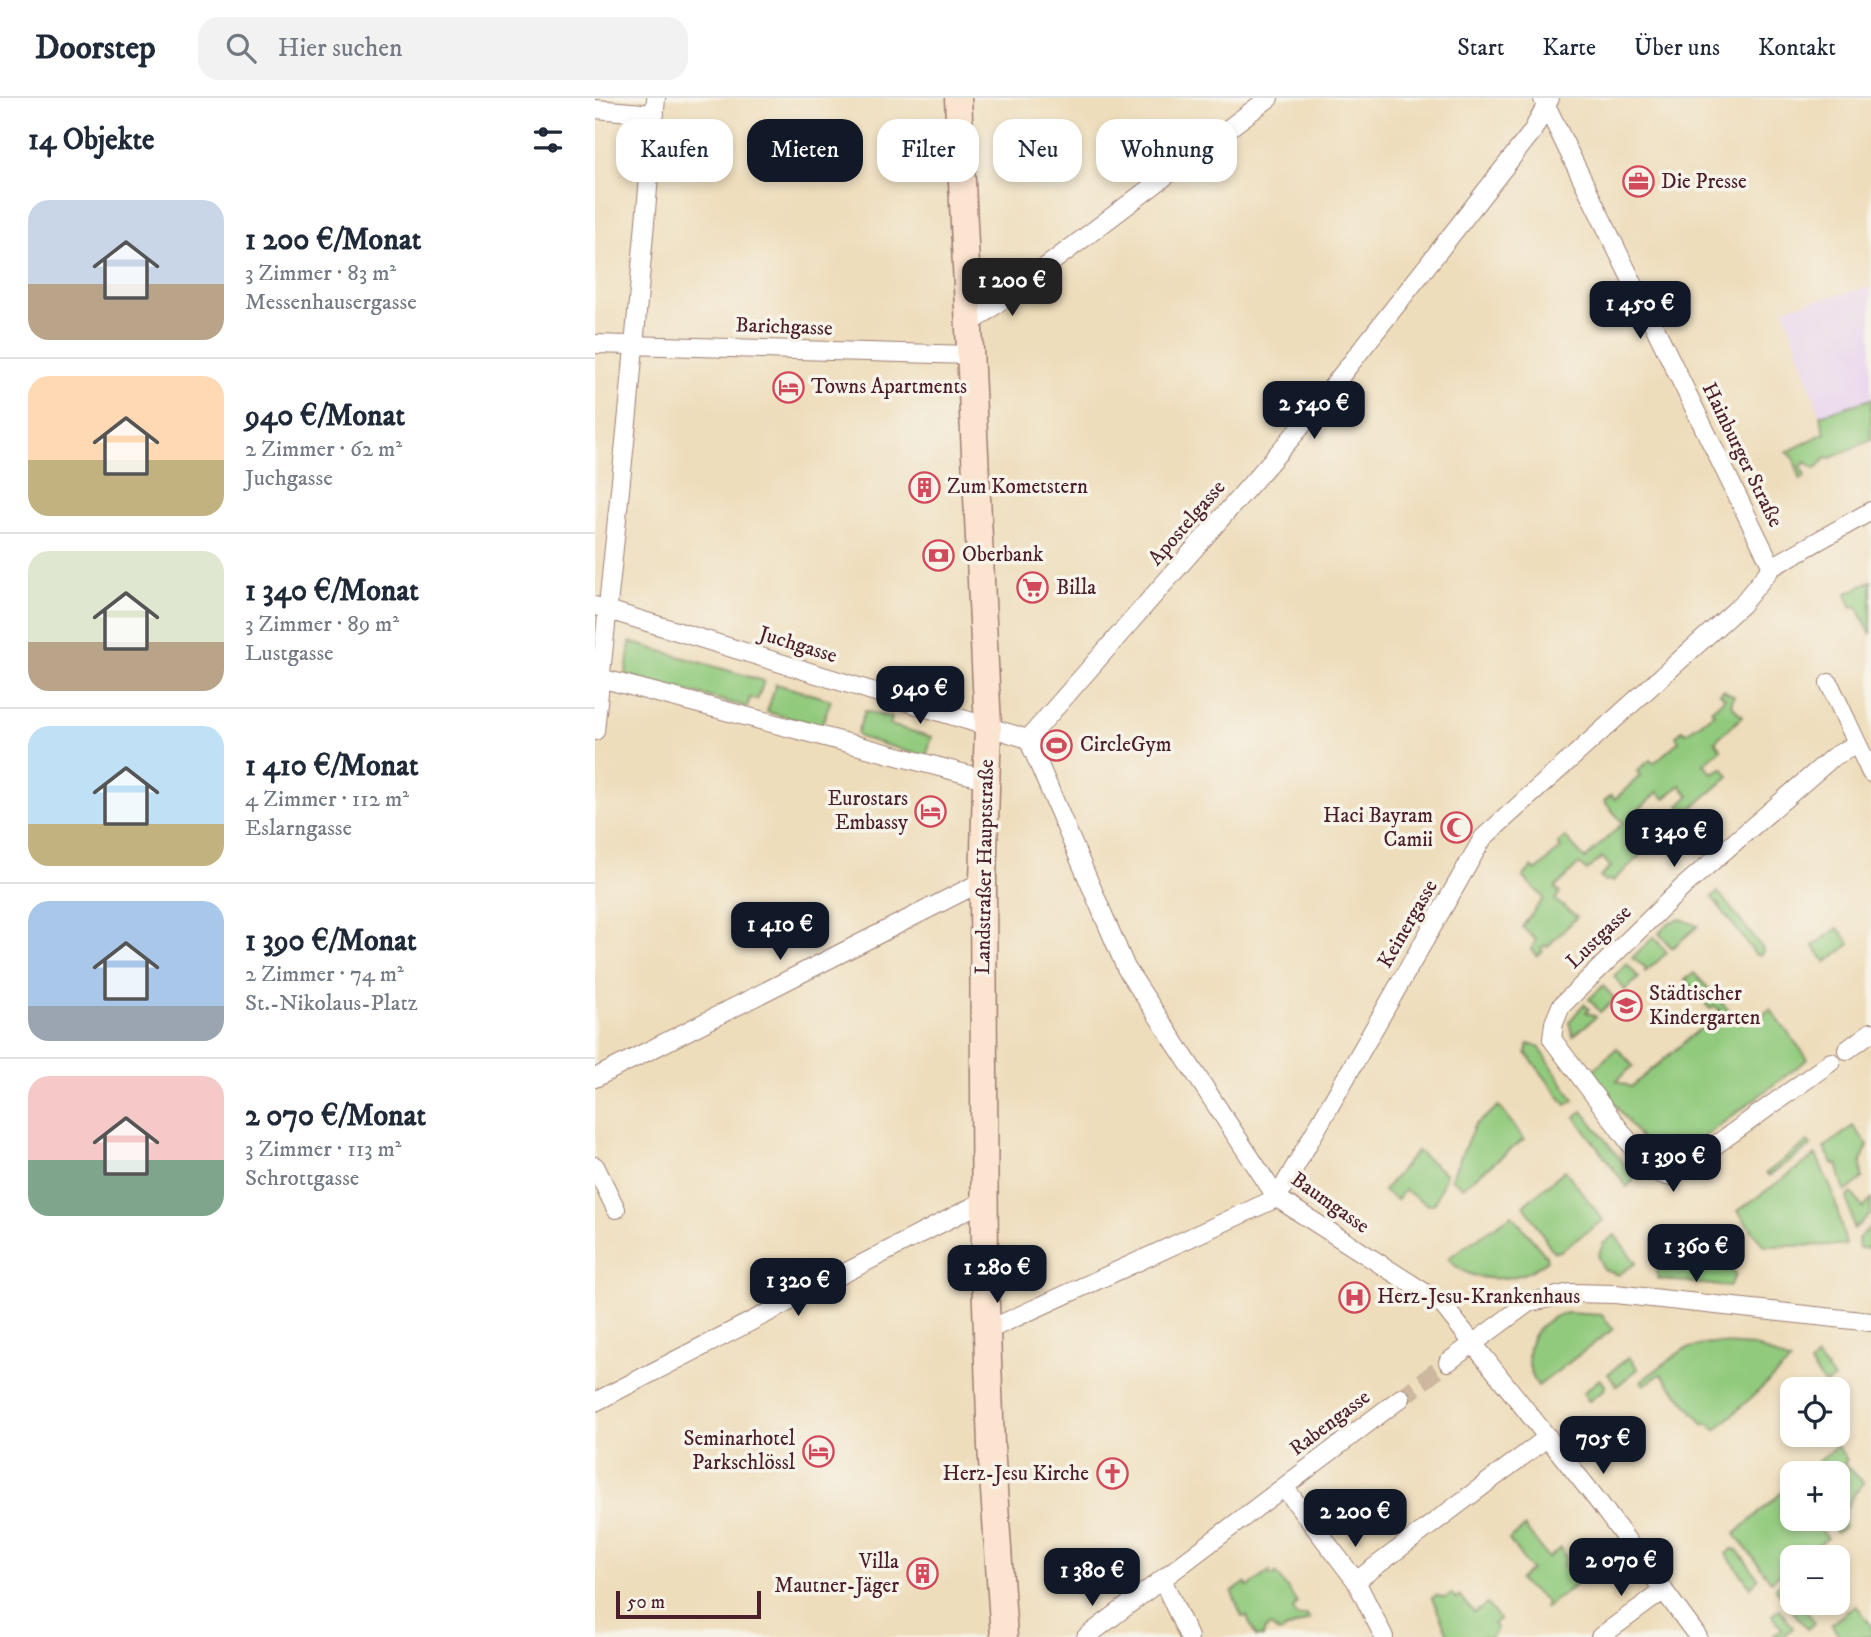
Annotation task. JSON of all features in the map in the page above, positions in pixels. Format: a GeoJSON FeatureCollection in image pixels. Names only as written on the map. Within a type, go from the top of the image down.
{"type":"FeatureCollection","features":[{"type":"Feature","properties":{"kind":"main road","name":"Landstraßer Hauptstraße"},"geometry":{"type":"LineString","coordinates":[[958,98],[988,727],[983,881],[986,1331],[1004,1637]]}},
{"type":"Feature","properties":{"kind":"street"},"geometry":{"type":"LineString","coordinates":[[969,324],[1269,98]]}},
{"type":"Feature","properties":{"kind":"street","name":"Hainburger Straße"},"geometry":{"type":"LineString","coordinates":[[1546,101],[1772,567]]}},
{"type":"Feature","properties":{"kind":"street","name":"Apostelgasse"},"geometry":{"type":"LineString","coordinates":[[1028,739],[1300,428],[1532,132],[1546,101]]}},
{"type":"Feature","properties":{"kind":"street"},"geometry":{"type":"LineString","coordinates":[[595,109],[655,106],[633,345],[601,608],[600,678],[595,730]]}},
{"type":"Feature","properties":{"kind":"street","name":"Barichgasse"},"geometry":{"type":"LineString","coordinates":[[595,344],[971,355]]}},
{"type":"Feature","properties":{"kind":"street","name":"Keinergasse"},"geometry":{"type":"LineString","coordinates":[[1277,1198],[1483,838],[1742,604],[1772,567],[1871,511]]}},
{"type":"Feature","properties":{"kind":"street","name":"Juchgasse"},"geometry":{"type":"LineString","coordinates":[[601,608],[988,727]]}},
{"type":"Feature","properties":{"kind":"street"},"geometry":{"type":"LineString","coordinates":[[600,678],[985,779]]}},
{"type":"Feature","properties":{"kind":"street"},"geometry":{"type":"LineString","coordinates":[[1829,682],[1871,773]]}},
{"type":"Feature","properties":{"kind":"street"},"geometry":{"type":"LineString","coordinates":[[988,727],[1028,739]]}},
{"type":"Feature","properties":{"kind":"street","name":"Baumgasse"},"geometry":{"type":"LineString","coordinates":[[1028,739],[1126,968],[1277,1198],[1441,1303],[1548,1437],[1698,1637]]}},
{"type":"Feature","properties":{"kind":"street","name":"Lustgasse"},"geometry":{"type":"LineString","coordinates":[[1831,1062],[1678,1172],[1667,1176],[1650,1170],[1552,1039],[1561,1006],[1675,895],[1833,757],[1857,744]]}},
{"type":"Feature","properties":{"kind":"street"},"geometry":{"type":"LineString","coordinates":[[595,1078],[983,881]]}},
{"type":"Feature","properties":{"kind":"street"},"geometry":{"type":"LineString","coordinates":[[1847,1050],[1871,1032]]}},
{"type":"Feature","properties":{"kind":"street"},"geometry":{"type":"LineString","coordinates":[[595,1166],[616,1209]]}},
{"type":"Feature","properties":{"kind":"street"},"geometry":{"type":"LineString","coordinates":[[986,1331],[1277,1198]]}},
{"type":"Feature","properties":{"kind":"street"},"geometry":{"type":"LineString","coordinates":[[595,1402],[984,1201]]}},
{"type":"Feature","properties":{"kind":"street"},"geometry":{"type":"LineString","coordinates":[[1448,1362],[1528,1303],[1570,1293],[1615,1294],[1871,1322]]}},
{"type":"Feature","properties":{"kind":"street","name":"Rabengasse"},"geometry":{"type":"LineString","coordinates":[[1086,1637],[1401,1398]]}},
{"type":"Feature","properties":{"kind":"street"},"geometry":{"type":"LineString","coordinates":[[1356,1581],[1548,1437]]}},
{"type":"Feature","properties":{"kind":"street"},"geometry":{"type":"LineString","coordinates":[[1284,1487],[1356,1581],[1384,1637]]}},
{"type":"Feature","properties":{"kind":"street"},"geometry":{"type":"LineString","coordinates":[[1162,1579],[1189,1637]]}},
{"type":"Feature","properties":{"kind":"street"},"geometry":{"type":"LineString","coordinates":[[1600,1637],[1664,1590]]}},
{"type":"Feature","properties":{"kind":"shaded area"},"geometry":{"type":"Polygon","coordinates":[[[1871,287],[1871,399],[1820,415],[1784,308],[1871,287]]]}},
{"type":"Feature","properties":{"kind":"green space"},"geometry":{"type":"Polygon","coordinates":[[[1871,399],[1871,440],[1828,459],[1826,457],[1816,469],[1806,462],[1801,466],[1805,477],[1801,480],[1793,457],[1787,452],[1825,433],[1820,415],[1871,399]]]}},
{"type":"Feature","properties":{"kind":"green space"},"geometry":{"type":"Polygon","coordinates":[[[1871,581],[1871,634],[1857,606],[1852,608],[1846,594],[1871,581]]]}},
{"type":"Feature","properties":{"kind":"green space"},"geometry":{"type":"Polygon","coordinates":[[[630,642],[764,681],[757,700],[750,698],[747,707],[626,675],[630,642]]]}},
{"type":"Feature","properties":{"kind":"green space"},"geometry":{"type":"Polygon","coordinates":[[[776,684],[831,700],[821,726],[767,712],[776,684]]]}},
{"type":"Feature","properties":{"kind":"green space"},"geometry":{"type":"Polygon","coordinates":[[[1723,690],[1734,696],[1731,704],[1742,717],[1715,741],[1721,749],[1704,764],[1712,773],[1723,768],[1729,776],[1690,810],[1687,807],[1683,810],[1679,806],[1689,796],[1680,785],[1665,799],[1658,792],[1634,814],[1640,821],[1625,834],[1635,845],[1646,835],[1650,840],[1645,844],[1648,848],[1612,882],[1609,879],[1605,882],[1600,877],[1611,867],[1602,857],[1587,871],[1579,864],[1555,888],[1560,893],[1555,900],[1577,917],[1547,947],[1545,945],[1541,948],[1543,951],[1537,956],[1531,950],[1536,940],[1522,927],[1544,898],[1523,877],[1532,867],[1536,871],[1561,848],[1558,844],[1565,837],[1585,859],[1623,823],[1604,801],[1611,795],[1615,799],[1640,776],[1637,771],[1650,760],[1654,763],[1679,741],[1676,736],[1682,730],[1686,733],[1714,714],[1711,710],[1725,698],[1720,693],[1723,690]]]}},
{"type":"Feature","properties":{"kind":"green space"},"geometry":{"type":"Polygon","coordinates":[[[865,711],[892,718],[890,725],[932,737],[926,757],[859,737],[857,733],[865,711]]]}},
{"type":"Feature","properties":{"kind":"green space"},"geometry":{"type":"Polygon","coordinates":[[[1718,892],[1763,949],[1762,955],[1756,955],[1712,897],[1718,892]]]}},
{"type":"Feature","properties":{"kind":"green space"},"geometry":{"type":"Polygon","coordinates":[[[1681,919],[1698,926],[1672,948],[1659,933],[1670,922],[1681,919]]]}},
{"type":"Feature","properties":{"kind":"green space"},"geometry":{"type":"Polygon","coordinates":[[[1838,928],[1850,944],[1826,962],[1813,946],[1838,928]]]}},
{"type":"Feature","properties":{"kind":"green space"},"geometry":{"type":"Polygon","coordinates":[[[1654,937],[1667,953],[1645,972],[1645,967],[1632,958],[1654,937]]]}},
{"type":"Feature","properties":{"kind":"green space"},"geometry":{"type":"Polygon","coordinates":[[[1627,964],[1639,978],[1625,990],[1614,976],[1627,964]]]}},
{"type":"Feature","properties":{"kind":"green space"},"geometry":{"type":"Polygon","coordinates":[[[1694,973],[1735,1017],[1741,1011],[1753,1022],[1770,1009],[1808,1059],[1677,1157],[1662,1158],[1650,1151],[1591,1072],[1617,1048],[1633,1066],[1616,1081],[1631,1087],[1708,1022],[1720,1010],[1715,1006],[1710,1009],[1685,980],[1694,973]]]}},
{"type":"Feature","properties":{"kind":"green space"},"geometry":{"type":"Polygon","coordinates":[[[1603,986],[1615,999],[1600,1012],[1589,999],[1603,986]]]}},
{"type":"Feature","properties":{"kind":"green space"},"geometry":{"type":"Polygon","coordinates":[[[1584,1004],[1589,1009],[1586,1012],[1596,1017],[1573,1036],[1569,1022],[1584,1004]]]}},
{"type":"Feature","properties":{"kind":"green space"},"geometry":{"type":"Polygon","coordinates":[[[1528,1044],[1539,1047],[1574,1100],[1566,1105],[1526,1053],[1528,1044]]]}},
{"type":"Feature","properties":{"kind":"green space"},"geometry":{"type":"Polygon","coordinates":[[[1499,1106],[1524,1139],[1463,1187],[1451,1179],[1474,1126],[1499,1106]]]}},
{"type":"Feature","properties":{"kind":"green space"},"geometry":{"type":"Polygon","coordinates":[[[1583,1111],[1635,1179],[1627,1187],[1575,1117],[1583,1111]]]}},
{"type":"Feature","properties":{"kind":"green space"},"geometry":{"type":"Polygon","coordinates":[[[1853,1126],[1868,1145],[1861,1161],[1862,1179],[1845,1192],[1837,1164],[1834,1165],[1824,1148],[1853,1126]]]}},
{"type":"Feature","properties":{"kind":"green space"},"geometry":{"type":"Polygon","coordinates":[[[1808,1142],[1811,1146],[1769,1176],[1766,1173],[1808,1142]]]}},
{"type":"Feature","properties":{"kind":"green space"},"geometry":{"type":"Polygon","coordinates":[[[1417,1151],[1446,1174],[1435,1203],[1428,1205],[1404,1190],[1397,1200],[1383,1191],[1417,1151]]]}},
{"type":"Feature","properties":{"kind":"green space"},"geometry":{"type":"Polygon","coordinates":[[[1816,1155],[1833,1193],[1846,1245],[1764,1246],[1738,1211],[1816,1155]]]}},
{"type":"Feature","properties":{"kind":"green space"},"geometry":{"type":"Polygon","coordinates":[[[1565,1170],[1603,1220],[1559,1252],[1553,1251],[1524,1205],[1565,1170]]]}},
{"type":"Feature","properties":{"kind":"green space"},"geometry":{"type":"Polygon","coordinates":[[[1852,1193],[1863,1208],[1871,1199],[1871,1214],[1854,1229],[1847,1197],[1852,1193]]]}},
{"type":"Feature","properties":{"kind":"green space"},"geometry":{"type":"Polygon","coordinates":[[[1512,1215],[1546,1256],[1547,1260],[1536,1268],[1496,1279],[1469,1274],[1448,1258],[1512,1215]]]}},
{"type":"Feature","properties":{"kind":"green space"},"geometry":{"type":"Polygon","coordinates":[[[1871,1226],[1871,1248],[1859,1248],[1858,1239],[1871,1226]]]}},
{"type":"Feature","properties":{"kind":"green space"},"geometry":{"type":"Polygon","coordinates":[[[1615,1235],[1636,1263],[1618,1275],[1603,1269],[1598,1256],[1603,1244],[1615,1235]]]}},
{"type":"Feature","properties":{"kind":"green space"},"geometry":{"type":"Polygon","coordinates":[[[1692,1242],[1701,1247],[1713,1246],[1736,1275],[1729,1287],[1658,1279],[1656,1269],[1692,1242]]]}},
{"type":"Feature","properties":{"kind":"green space"},"geometry":{"type":"Polygon","coordinates":[[[1567,1313],[1602,1315],[1613,1329],[1538,1386],[1529,1363],[1531,1341],[1544,1323],[1567,1313]]]}},
{"type":"Feature","properties":{"kind":"green space"},"geometry":{"type":"Polygon","coordinates":[[[1709,1343],[1754,1346],[1790,1362],[1716,1430],[1707,1422],[1704,1425],[1661,1374],[1644,1385],[1641,1381],[1683,1350],[1709,1343]]]}},
{"type":"Feature","properties":{"kind":"green space"},"geometry":{"type":"Polygon","coordinates":[[[1629,1357],[1638,1369],[1617,1386],[1608,1374],[1629,1357]]]}},
{"type":"Feature","properties":{"kind":"green space"},"geometry":{"type":"Polygon","coordinates":[[[1817,1357],[1832,1377],[1819,1377],[1810,1364],[1817,1357]]]}},
{"type":"Feature","properties":{"kind":"green space"},"geometry":{"type":"Polygon","coordinates":[[[1600,1379],[1605,1385],[1604,1390],[1589,1401],[1583,1393],[1600,1379]]]}},
{"type":"Feature","properties":{"kind":"green space"},"geometry":{"type":"Polygon","coordinates":[[[1836,1447],[1847,1460],[1846,1461],[1819,1461],[1836,1447]]]}},
{"type":"Feature","properties":{"kind":"green space"},"geometry":{"type":"Polygon","coordinates":[[[1850,1469],[1864,1483],[1850,1501],[1850,1469]]]}},
{"type":"Feature","properties":{"kind":"green space"},"geometry":{"type":"Polygon","coordinates":[[[1780,1494],[1780,1531],[1822,1531],[1828,1538],[1818,1545],[1780,1545],[1780,1574],[1771,1581],[1735,1534],[1780,1494]]]}},
{"type":"Feature","properties":{"kind":"green space"},"geometry":{"type":"Polygon","coordinates":[[[1525,1527],[1548,1558],[1561,1548],[1566,1558],[1563,1565],[1571,1571],[1576,1567],[1581,1574],[1576,1585],[1545,1608],[1546,1602],[1519,1580],[1531,1570],[1509,1540],[1525,1527]]]}},
{"type":"Feature","properties":{"kind":"green space"},"geometry":{"type":"Polygon","coordinates":[[[1732,1549],[1737,1550],[1758,1578],[1751,1587],[1726,1554],[1732,1549]]]}},
{"type":"Feature","properties":{"kind":"green space"},"geometry":{"type":"Polygon","coordinates":[[[1270,1571],[1269,1575],[1274,1576],[1276,1573],[1297,1602],[1293,1610],[1297,1616],[1307,1615],[1310,1619],[1279,1633],[1271,1626],[1265,1629],[1263,1637],[1256,1637],[1247,1616],[1242,1617],[1232,1592],[1245,1583],[1248,1587],[1270,1571]]]}},
{"type":"Feature","properties":{"kind":"green space"},"geometry":{"type":"Polygon","coordinates":[[[1452,1594],[1456,1599],[1460,1596],[1474,1613],[1487,1604],[1499,1619],[1493,1624],[1497,1629],[1492,1637],[1449,1637],[1432,1598],[1436,1595],[1445,1598],[1452,1594]]]}},
{"type":"Feature","properties":{"kind":"green space"},"geometry":{"type":"Polygon","coordinates":[[[1856,1605],[1871,1625],[1871,1637],[1840,1637],[1831,1624],[1843,1615],[1850,1615],[1850,1610],[1856,1605]]]}},
{"type":"Feature","properties":{"kind":"green space"},"geometry":{"type":"Polygon","coordinates":[[[1779,1609],[1780,1615],[1783,1615],[1793,1628],[1781,1637],[1772,1637],[1782,1629],[1772,1615],[1779,1609]]]}},
{"type":"Feature","properties":{"kind":"green space"},"geometry":{"type":"Polygon","coordinates":[[[1796,1615],[1809,1615],[1815,1623],[1807,1629],[1796,1615]]]}},
{"type":"Feature","properties":{"kind":"tunnel"},"geometry":{"type":"LineString","coordinates":[[1401,1398],[1448,1362]]}},
{"type":"Feature","properties":{"kind":"place","name":"Die Presse"},"geometry":{"type":"Point","coordinates":[1638,182]}},
{"type":"Feature","properties":{"kind":"place","name":"Towns Apartments"},"geometry":{"type":"Point","coordinates":[788,387]}},
{"type":"Feature","properties":{"kind":"place","name":"Zum Kometstern"},"geometry":{"type":"Point","coordinates":[924,487]}},
{"type":"Feature","properties":{"kind":"place","name":"Oberbank"},"geometry":{"type":"Point","coordinates":[939,555]}},
{"type":"Feature","properties":{"kind":"place","name":"Billa"},"geometry":{"type":"Point","coordinates":[1033,588]}},
{"type":"Feature","properties":{"kind":"place","name":"CircleGym"},"geometry":{"type":"Point","coordinates":[1057,745]}},
{"type":"Feature","properties":{"kind":"place","name":"Eurostars Embassy"},"geometry":{"type":"Point","coordinates":[931,811]}},
{"type":"Feature","properties":{"kind":"place","name":"Haci Bayram Camii"},"geometry":{"type":"Point","coordinates":[1456,828]}},
{"type":"Feature","properties":{"kind":"place","name":"Städtischer Kindergarten"},"geometry":{"type":"Point","coordinates":[1626,1006]}},
{"type":"Feature","properties":{"kind":"place","name":"Herz-Jesu-Krankenhaus"},"geometry":{"type":"Point","coordinates":[1354,1297]}},
{"type":"Feature","properties":{"kind":"place","name":"Seminarhotel Parkschlössl"},"geometry":{"type":"Point","coordinates":[818,1451]}},
{"type":"Feature","properties":{"kind":"place","name":"Herz-Jesu Kirche"},"geometry":{"type":"Point","coordinates":[1112,1474]}},
{"type":"Feature","properties":{"kind":"place","name":"Villa Mautner-Jäger"},"geometry":{"type":"Point","coordinates":[922,1574]}}]}
